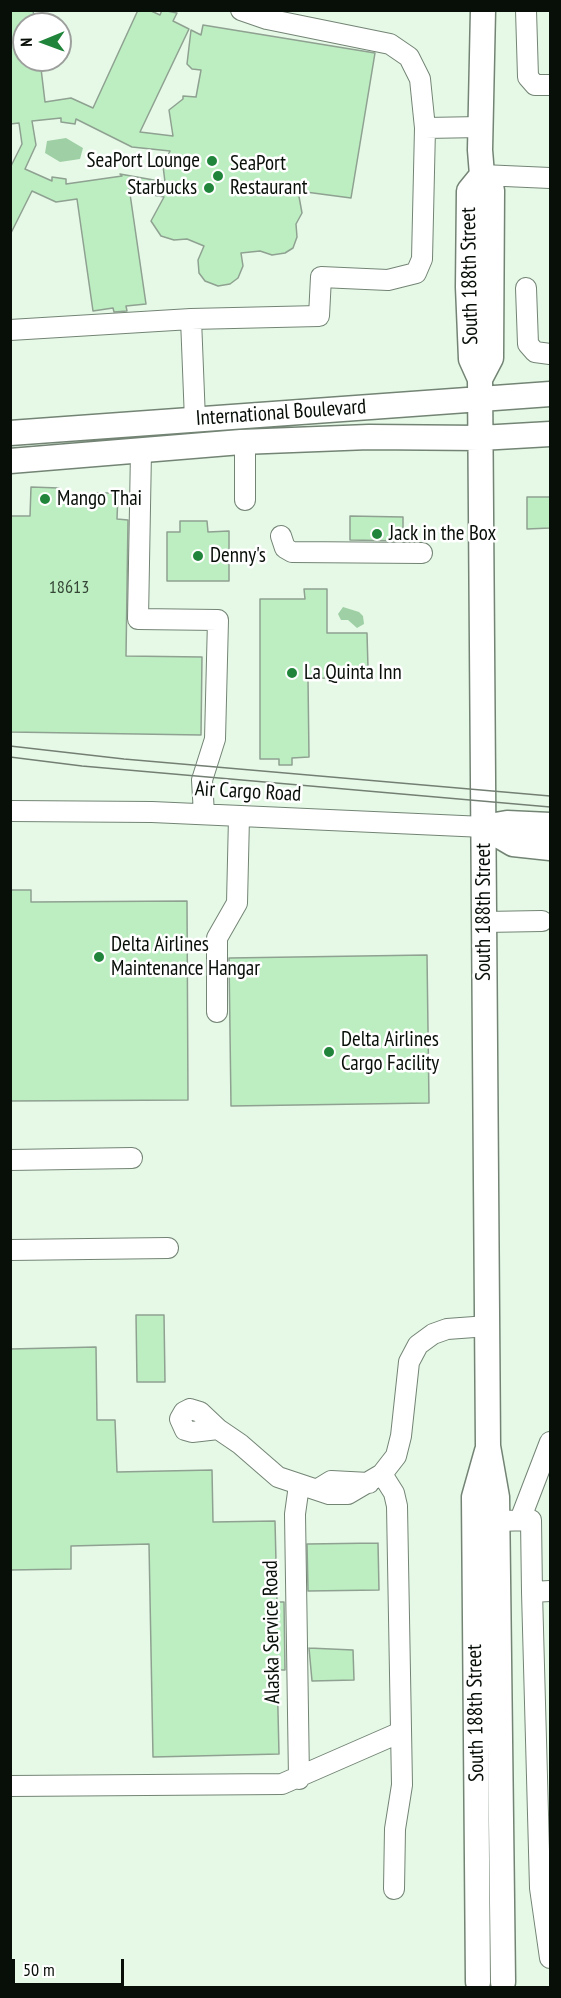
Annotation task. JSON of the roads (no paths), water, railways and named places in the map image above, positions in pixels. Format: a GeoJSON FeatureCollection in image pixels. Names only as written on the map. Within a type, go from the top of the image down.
{"type":"FeatureCollection","features":[{"type":"Feature","properties":{"kind":"main road","name":"South 188th Street"},"geometry":{"type":"LineString","coordinates":[[483,10],[482,175],[469,191],[468,262],[471,359],[480,389],[488,1446],[497,1497],[509,1520],[503,1982]]}},
{"type":"Feature","properties":{"kind":"main road","name":"International Boulevard"},"geometry":{"type":"LineString","coordinates":[[10,433],[195,420],[480,389],[550,394]]}},
{"type":"Feature","properties":{"kind":"main road","name":"International Boulevard"},"geometry":{"type":"LineString","coordinates":[[10,461],[245,442],[369,437],[480,438],[550,434]]}},
{"type":"Feature","properties":{"kind":"main road"},"geometry":{"type":"LineString","coordinates":[[483,827],[507,823],[550,825]]}},
{"type":"Feature","properties":{"kind":"main road"},"geometry":{"type":"LineString","coordinates":[[483,827],[503,841],[550,848]]}},
{"type":"Feature","properties":{"kind":"main road","name":"South 188th Street"},"geometry":{"type":"LineString","coordinates":[[478,1982],[474,1497],[488,1446]]}},
{"type":"Feature","properties":{"kind":"street"},"geometry":{"type":"LineString","coordinates":[[10,330],[191,319],[319,316],[321,277],[388,280],[416,273],[422,259],[425,128],[420,79],[409,57],[390,44],[267,19],[241,10]]}},
{"type":"Feature","properties":{"kind":"street"},"geometry":{"type":"LineString","coordinates":[[526,10],[528,77],[535,86],[550,86]]}},
{"type":"Feature","properties":{"kind":"street"},"geometry":{"type":"LineString","coordinates":[[425,128],[481,127]]}},
{"type":"Feature","properties":{"kind":"street"},"geometry":{"type":"LineString","coordinates":[[482,175],[550,178]]}},
{"type":"Feature","properties":{"kind":"street"},"geometry":{"type":"LineString","coordinates":[[526,288],[528,344],[535,352],[550,354]]}},
{"type":"Feature","properties":{"kind":"street"},"geometry":{"type":"LineString","coordinates":[[191,319],[195,420]]}},
{"type":"Feature","properties":{"kind":"street"},"geometry":{"type":"LineString","coordinates":[[245,442],[245,500]]}},
{"type":"Feature","properties":{"kind":"street"},"geometry":{"type":"LineString","coordinates":[[141,450],[138,619],[218,620],[215,739],[202,780],[204,814]]}},
{"type":"Feature","properties":{"kind":"street"},"geometry":{"type":"LineString","coordinates":[[281,536],[285,548],[292,552],[422,553]]}},
{"type":"Feature","properties":{"kind":"street","name":"Air Cargo Road"},"geometry":{"type":"LineString","coordinates":[[10,812],[204,814],[483,827]]}},
{"type":"Feature","properties":{"kind":"street"},"geometry":{"type":"LineString","coordinates":[[217,1012],[217,938],[237,903],[238,817]]}},
{"type":"Feature","properties":{"kind":"street"},"geometry":{"type":"LineString","coordinates":[[484,922],[542,921]]}},
{"type":"Feature","properties":{"kind":"street"},"geometry":{"type":"LineString","coordinates":[[10,1160],[132,1158]]}},
{"type":"Feature","properties":{"kind":"street"},"geometry":{"type":"LineString","coordinates":[[10,1250],[168,1248]]}},
{"type":"Feature","properties":{"kind":"street"},"geometry":{"type":"LineString","coordinates":[[218,1429],[240,1444],[267,1471],[329,1494],[344,1495],[375,1479],[393,1462],[399,1448],[407,1373],[412,1353],[418,1345],[447,1329],[488,1326]]}},
{"type":"Feature","properties":{"kind":"street"},"geometry":{"type":"LineString","coordinates":[[550,1442],[509,1520],[531,1520],[541,1592],[540,1888],[550,1958]]}},
{"type":"Feature","properties":{"kind":"street"},"geometry":{"type":"LineString","coordinates":[[375,1479],[394,1493],[396,1506],[402,1785],[395,1829],[394,1890]]}},
{"type":"Feature","properties":{"kind":"street","name":"Alaska Service Road"},"geometry":{"type":"LineString","coordinates":[[299,1779],[295,1514],[309,1487]]}},
{"type":"Feature","properties":{"kind":"street"},"geometry":{"type":"LineString","coordinates":[[10,1786],[282,1784],[299,1779],[401,1732]]}},
{"type":"Feature","properties":{"kind":"tram line"},"geometry":{"type":"LineString","coordinates":[[10,746],[124,759],[550,796]]}},
{"type":"Feature","properties":{"kind":"tram line"},"geometry":{"type":"LineString","coordinates":[[10,757],[82,766],[550,807]]}},
{"type":"Feature","properties":{"kind":"place","name":"SeaPort Lounge"},"geometry":{"type":"Point","coordinates":[212,161]}},
{"type":"Feature","properties":{"kind":"place","name":"SeaPort Restaurant"},"geometry":{"type":"Point","coordinates":[218,176]}},
{"type":"Feature","properties":{"kind":"place","name":"Starbucks"},"geometry":{"type":"Point","coordinates":[209,188]}},
{"type":"Feature","properties":{"kind":"place","name":"Mango Thai"},"geometry":{"type":"Point","coordinates":[45,499]}},
{"type":"Feature","properties":{"kind":"place","name":"Jack in the Box"},"geometry":{"type":"Point","coordinates":[377,534]}},
{"type":"Feature","properties":{"kind":"place","name":"Denny's"},"geometry":{"type":"Point","coordinates":[198,556]}},
{"type":"Feature","properties":{"kind":"place","name":"La Quinta Inn"},"geometry":{"type":"Point","coordinates":[292,673]}},
{"type":"Feature","properties":{"kind":"place","name":"Delta Airlines Maintenance Hangar"},"geometry":{"type":"Point","coordinates":[99,957]}},
{"type":"Feature","properties":{"kind":"place","name":"Delta Airlines Cargo Facility"},"geometry":{"type":"Point","coordinates":[329,1052]}}]}
